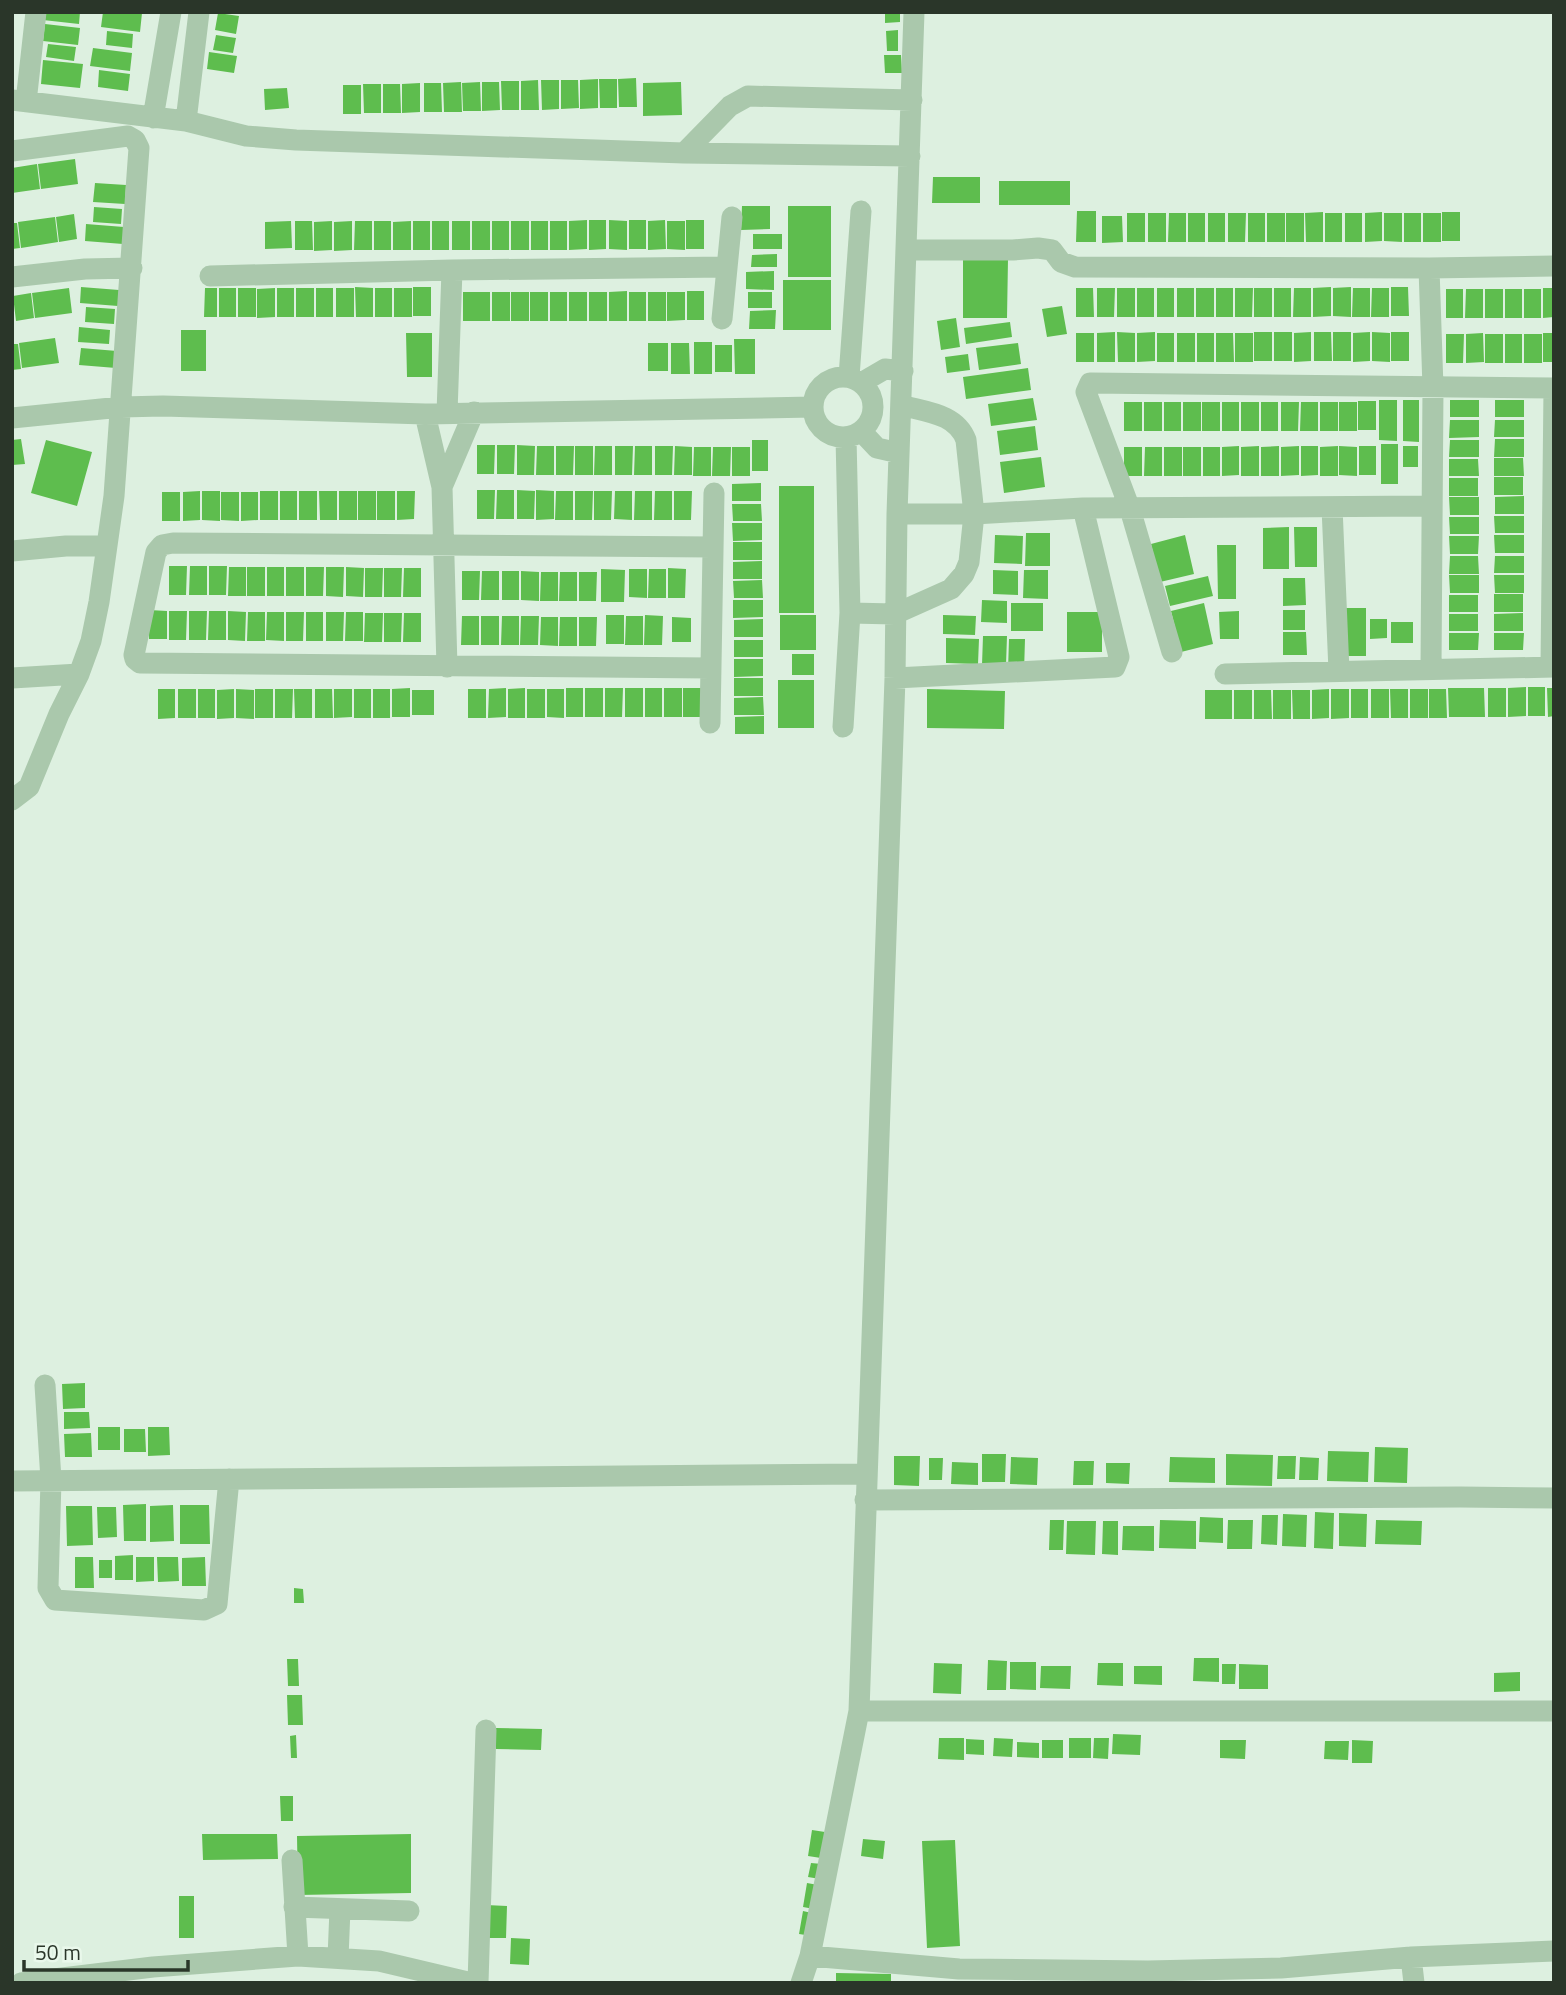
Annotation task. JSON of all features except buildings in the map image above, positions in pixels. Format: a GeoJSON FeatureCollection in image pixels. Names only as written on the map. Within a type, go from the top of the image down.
{"type":"FeatureCollection","features":[{"type":"Feature","properties":{"kind":"street"},"geometry":{"type":"LineString","coordinates":[[36,12],[19,101],[186,121],[246,135],[296,140],[684,153],[910,156]]}},
{"type":"Feature","properties":{"kind":"street"},"geometry":{"type":"LineString","coordinates":[[153,118],[171,12]]}},
{"type":"Feature","properties":{"kind":"street"},"geometry":{"type":"LineString","coordinates":[[186,121],[199,12]]}},
{"type":"Feature","properties":{"kind":"street"},"geometry":{"type":"LineString","coordinates":[[801,1983],[810,1956],[859,1712],[895,678],[897,514],[914,12]]}},
{"type":"Feature","properties":{"kind":"street"},"geometry":{"type":"LineString","coordinates":[[684,153],[730,106],[748,96],[912,100]]}},
{"type":"Feature","properties":{"kind":"street"},"geometry":{"type":"LineString","coordinates":[[12,151],[128,136],[135,139],[139,148],[132,268],[130,407],[94,628],[79,674],[59,714],[29,787],[12,800]]}},
{"type":"Feature","properties":{"kind":"street"},"geometry":{"type":"LineString","coordinates":[[855,380],[861,211]]}},
{"type":"Feature","properties":{"kind":"street"},"geometry":{"type":"LineString","coordinates":[[722,319],[732,217]]}},
{"type":"Feature","properties":{"kind":"street"},"geometry":{"type":"LineString","coordinates":[[907,250],[1038,248],[1052,250],[1061,262],[1075,267],[1554,267]]}},
{"type":"Feature","properties":{"kind":"street"},"geometry":{"type":"LineString","coordinates":[[209,276],[726,267]]}},
{"type":"Feature","properties":{"kind":"street"},"geometry":{"type":"LineString","coordinates":[[12,276],[85,269],[132,268]]}},
{"type":"Feature","properties":{"kind":"street"},"geometry":{"type":"LineString","coordinates":[[1429,268],[1433,388],[1431,668]]}},
{"type":"Feature","properties":{"kind":"street"},"geometry":{"type":"LineString","coordinates":[[447,414],[452,270]]}},
{"type":"Feature","properties":{"kind":"street"},"geometry":{"type":"LineString","coordinates":[[899,453],[877,448],[853,434],[833,435],[822,429],[815,419],[813,407],[814,396],[820,387],[838,377],[855,380],[885,369],[903,371]]}},
{"type":"Feature","properties":{"kind":"street"},"geometry":{"type":"LineString","coordinates":[[843,727],[850,613],[853,434],[870,420],[873,407],[870,393],[855,380]]}},
{"type":"Feature","properties":{"kind":"street"},"geometry":{"type":"LineString","coordinates":[[1172,652],[1086,392],[1088,385],[1093,382],[1554,388],[1552,667],[1225,674]]}},
{"type":"Feature","properties":{"kind":"street"},"geometry":{"type":"LineString","coordinates":[[850,613],[895,614],[951,589],[969,562],[974,514],[963,432],[947,417],[901,405]]}},
{"type":"Feature","properties":{"kind":"street"},"geometry":{"type":"LineString","coordinates":[[12,418],[163,406],[425,414],[813,407]]}},
{"type":"Feature","properties":{"kind":"street"},"geometry":{"type":"LineString","coordinates":[[442,487],[474,412]]}},
{"type":"Feature","properties":{"kind":"street"},"geometry":{"type":"LineString","coordinates":[[425,414],[442,487],[447,667]]}},
{"type":"Feature","properties":{"kind":"street"},"geometry":{"type":"LineString","coordinates":[[710,723],[714,494]]}},
{"type":"Feature","properties":{"kind":"street"},"geometry":{"type":"LineString","coordinates":[[897,514],[1087,509],[1432,506]]}},
{"type":"Feature","properties":{"kind":"street"},"geometry":{"type":"LineString","coordinates":[[1332,507],[1339,671]]}},
{"type":"Feature","properties":{"kind":"street"},"geometry":{"type":"LineString","coordinates":[[895,678],[1115,667],[1119,657],[1087,509]]}},
{"type":"Feature","properties":{"kind":"street"},"geometry":{"type":"LineString","coordinates":[[711,668],[140,663],[134,655],[156,552],[162,545],[713,547]]}},
{"type":"Feature","properties":{"kind":"street"},"geometry":{"type":"LineString","coordinates":[[12,551],[66,546],[106,546]]}},
{"type":"Feature","properties":{"kind":"street"},"geometry":{"type":"LineString","coordinates":[[12,678],[79,674]]}},
{"type":"Feature","properties":{"kind":"street"},"geometry":{"type":"LineString","coordinates":[[45,1385],[48,1588],[55,1600],[204,1610],[217,1604],[229,1479]]}},
{"type":"Feature","properties":{"kind":"street"},"geometry":{"type":"LineString","coordinates":[[13,1481],[866,1474]]}},
{"type":"Feature","properties":{"kind":"street"},"geometry":{"type":"LineString","coordinates":[[865,1500],[1460,1497],[1554,1499]]}},
{"type":"Feature","properties":{"kind":"street"},"geometry":{"type":"LineString","coordinates":[[859,1712],[1554,1711]]}},
{"type":"Feature","properties":{"kind":"street"},"geometry":{"type":"LineString","coordinates":[[478,1983],[486,1730]]}},
{"type":"Feature","properties":{"kind":"street"},"geometry":{"type":"LineString","coordinates":[[292,1860],[298,1956]]}},
{"type":"Feature","properties":{"kind":"street"},"geometry":{"type":"LineString","coordinates":[[294,1907],[409,1911]]}},
{"type":"Feature","properties":{"kind":"street"},"geometry":{"type":"LineString","coordinates":[[338,1958],[340,1909]]}},
{"type":"Feature","properties":{"kind":"street"},"geometry":{"type":"LineString","coordinates":[[810,1956],[959,1969],[1148,1971],[1281,1968],[1411,1957],[1554,1951]]}},
{"type":"Feature","properties":{"kind":"street"},"geometry":{"type":"LineString","coordinates":[[21,1983],[210,1973],[298,1956],[379,1961],[472,1983]]}},
{"type":"Feature","properties":{"kind":"street"},"geometry":{"type":"LineString","coordinates":[[1411,1957],[1414,1983]]}}]}
